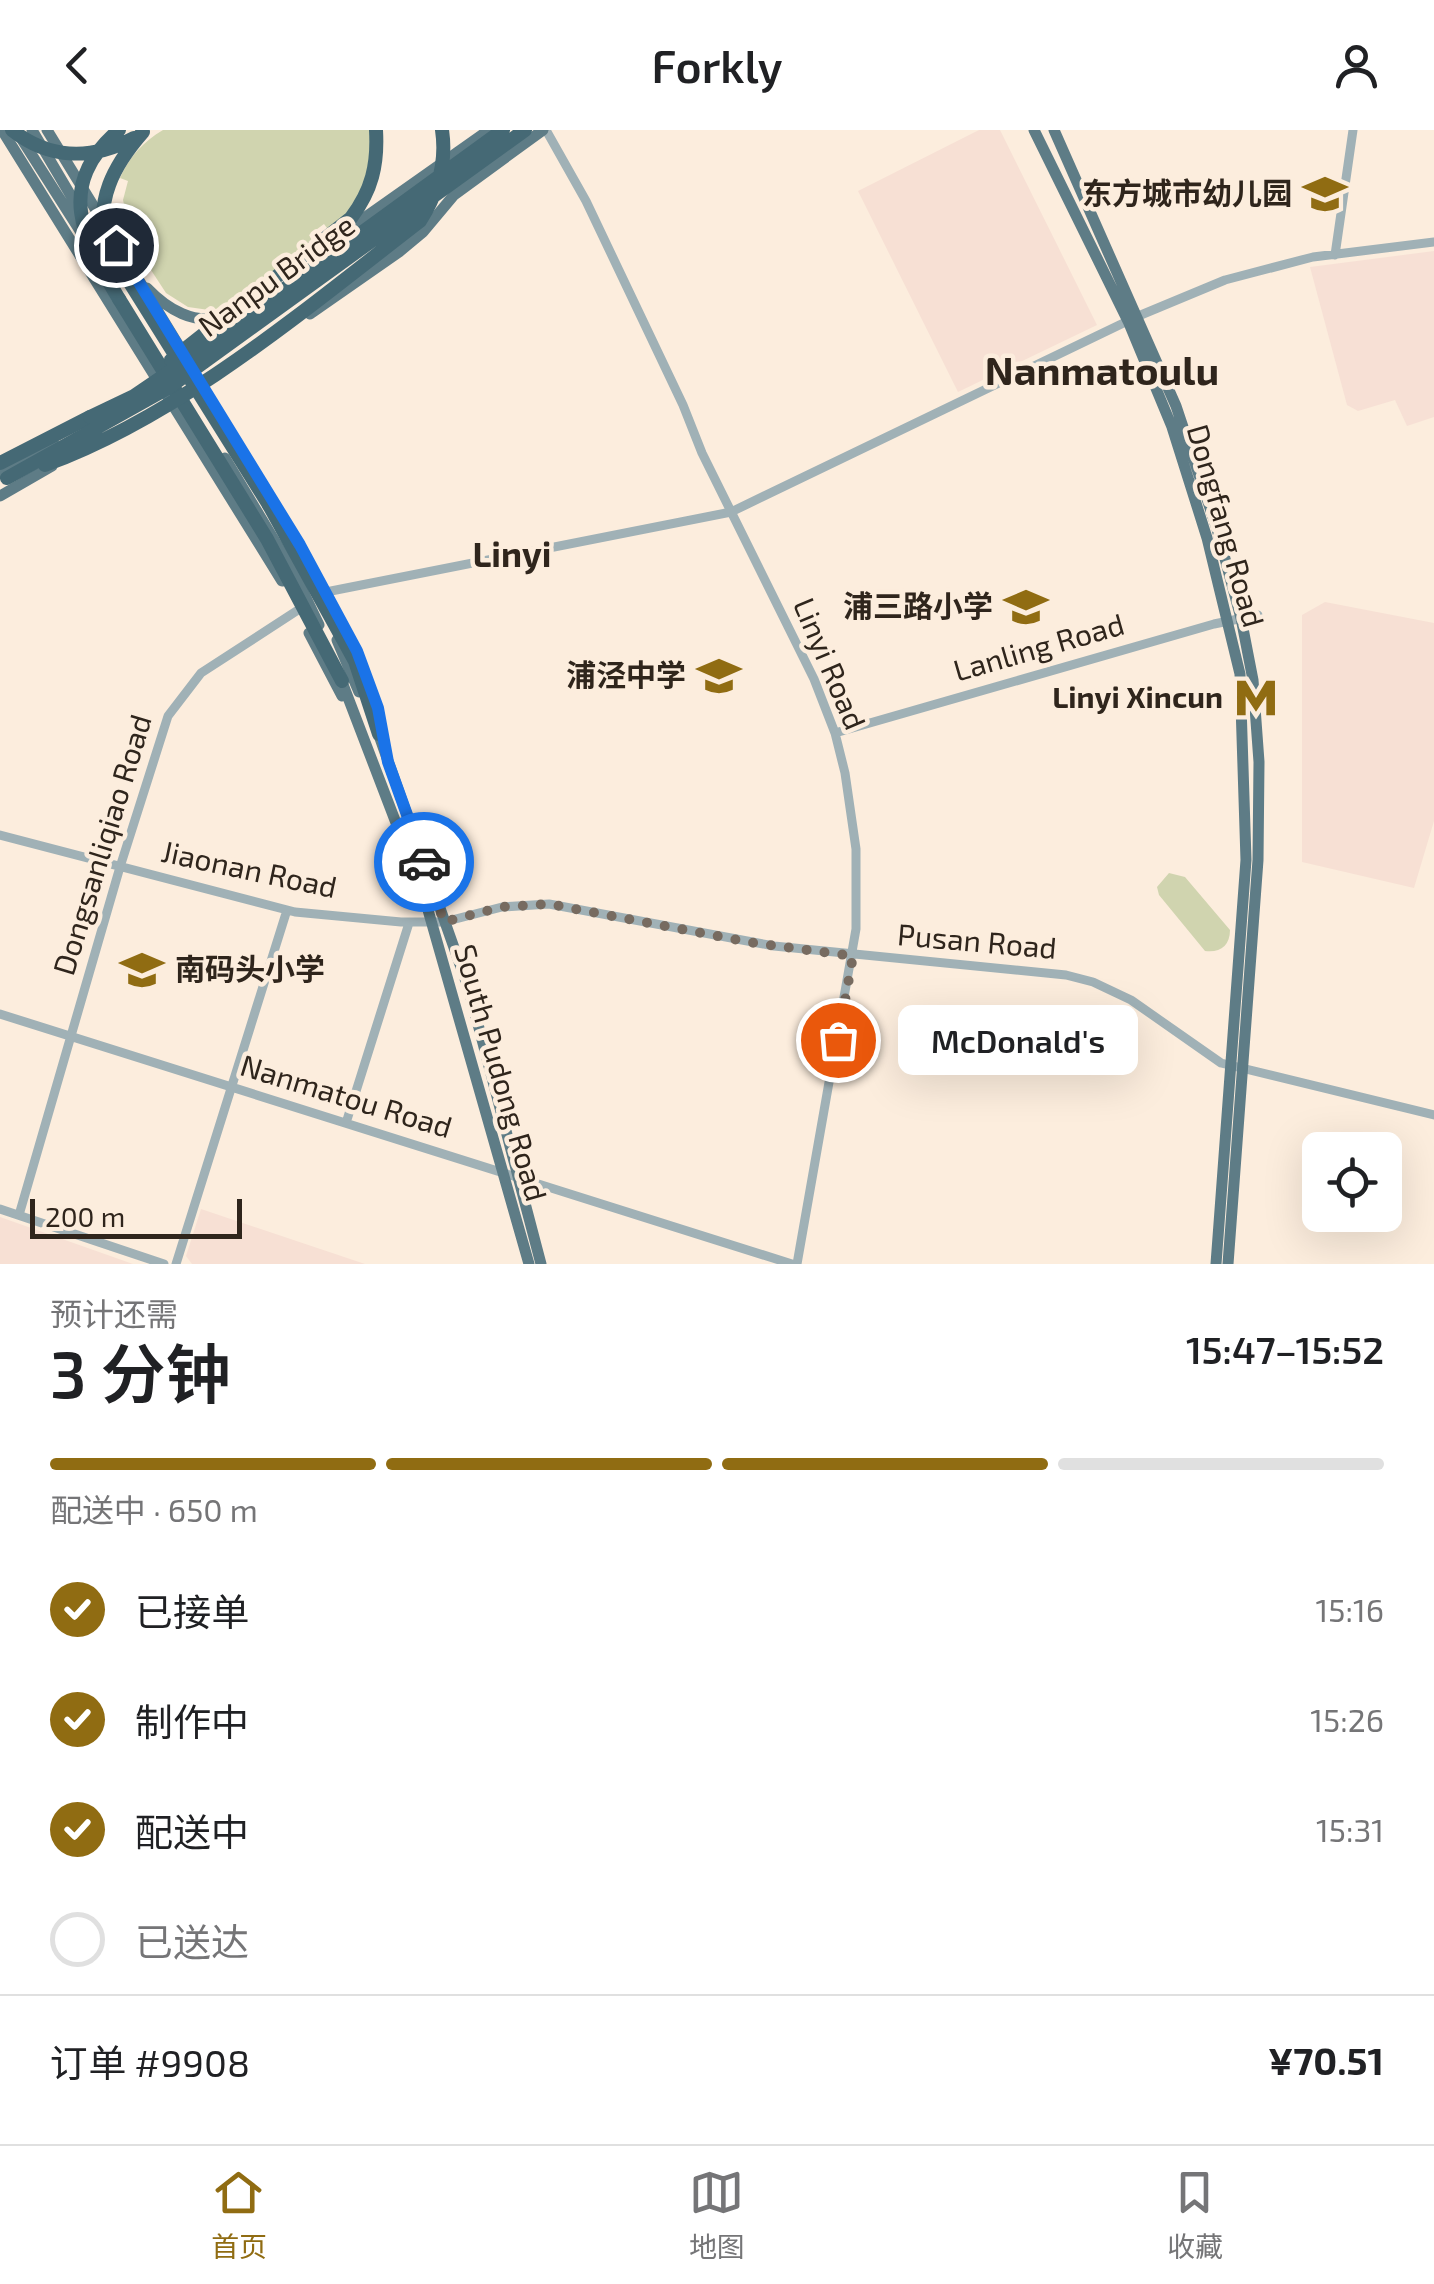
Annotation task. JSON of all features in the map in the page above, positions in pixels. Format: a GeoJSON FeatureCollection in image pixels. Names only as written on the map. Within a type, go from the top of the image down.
{"type":"FeatureCollection","features":[{"type":"Feature","properties":{"kind":"highway"},"geometry":{"type":"LineString","coordinates":[[14,130],[37,147],[71,155],[104,151],[144,131]]}},
{"type":"Feature","properties":{"kind":"highway"},"geometry":{"type":"LineString","coordinates":[[120,130],[101,149],[85,180],[80,210],[84,236],[235,484],[342,681]]}},
{"type":"Feature","properties":{"kind":"highway"},"geometry":{"type":"LineString","coordinates":[[90,416],[156,371],[351,218],[366,198],[377,164],[376,130]]}},
{"type":"Feature","properties":{"kind":"highway"},"geometry":{"type":"LineString","coordinates":[[2,477],[89,449],[161,408],[232,361],[420,221],[430,206],[445,156],[442,130]]}},
{"type":"Feature","properties":{"kind":"highway","name":"Nanpu Bridge"},"geometry":{"type":"LineString","coordinates":[[0,463],[134,396],[502,130]]}},
{"type":"Feature","properties":{"kind":"highway","name":"Nanpu Bridge"},"geometry":{"type":"LineString","coordinates":[[2,477],[168,388],[525,130]]}},
{"type":"Feature","properties":{"kind":"highway"},"geometry":{"type":"LineString","coordinates":[[144,131],[112,172],[104,203],[107,246],[269,506],[356,661],[379,734]]}},
{"type":"Feature","properties":{"kind":"main road","name":"South Pudong Road"},"geometry":{"type":"LineString","coordinates":[[2,130],[195,394],[326,592],[378,708],[388,762]]}},
{"type":"Feature","properties":{"kind":"main road","name":"South Pudong Road"},"geometry":{"type":"LineString","coordinates":[[14,130],[161,388],[298,610],[360,726]]}},
{"type":"Feature","properties":{"kind":"main road","name":"South Pudong Road"},"geometry":{"type":"LineString","coordinates":[[32,130],[298,566],[379,734],[438,922],[500,1172],[529,1264]]}},
{"type":"Feature","properties":{"kind":"main road"},"geometry":{"type":"LineString","coordinates":[[131,272],[154,296],[175,310],[202,320],[221,317],[489,130]]}},
{"type":"Feature","properties":{"kind":"main road"},"geometry":{"type":"LineString","coordinates":[[195,394],[398,252],[423,232],[454,195],[544,130]]}},
{"type":"Feature","properties":{"kind":"main road","name":"Dongfang Road"},"geometry":{"type":"LineString","coordinates":[[1034,130],[1176,406],[1218,529],[1253,680],[1260,762],[1258,860],[1216,1264]]}},
{"type":"Feature","properties":{"kind":"main road","name":"Dongfang Road"},"geometry":{"type":"LineString","coordinates":[[1054,130],[1172,427],[1207,538],[1220,622],[1240,674],[1246,860],[1228,1264]]}},
{"type":"Feature","properties":{"kind":"main road","name":"South Pudong Road"},"geometry":{"type":"LineString","coordinates":[[47,132],[131,272],[294,573],[342,681],[469,990],[541,1264]]}},
{"type":"Feature","properties":{"kind":"main road"},"geometry":{"type":"LineString","coordinates":[[30,164],[48,158],[68,167]]}},
{"type":"Feature","properties":{"kind":"main road"},"geometry":{"type":"LineString","coordinates":[[2,477],[161,388]]}},
{"type":"Feature","properties":{"kind":"main road"},"geometry":{"type":"LineString","coordinates":[[0,496],[64,460],[112,414]]}},
{"type":"Feature","properties":{"kind":"street","name":"Linyi Road"},"geometry":{"type":"LineString","coordinates":[[544,130],[586,201],[814,680],[834,734],[848,790],[856,848],[853,956],[794,1264]]}},
{"type":"Feature","properties":{"kind":"street"},"geometry":{"type":"LineString","coordinates":[[1334,255],[1353,130]]}},
{"type":"Feature","properties":{"kind":"street"},"geometry":{"type":"LineString","coordinates":[[326,592],[731,512],[1132,319],[1225,280],[1284,263],[1434,242]]}},
{"type":"Feature","properties":{"kind":"street","name":"Dongsanliqiao Road"},"geometry":{"type":"LineString","coordinates":[[18,1215],[159,737],[177,700],[216,660],[298,610]]}},
{"type":"Feature","properties":{"kind":"street","name":"Lanling Road"},"geometry":{"type":"LineString","coordinates":[[834,734],[1220,622],[1258,615]]}},
{"type":"Feature","properties":{"kind":"street","name":"Jiaonan Road"},"geometry":{"type":"LineString","coordinates":[[0,835],[287,910],[438,922]]}},
{"type":"Feature","properties":{"kind":"street","name":"Pusan Road"},"geometry":{"type":"LineString","coordinates":[[438,922],[502,907],[549,904],[754,943],[853,956],[1036,970],[1080,978],[1131,1000],[1221,1063],[1434,1115]]}},
{"type":"Feature","properties":{"kind":"street"},"geometry":{"type":"LineString","coordinates":[[176,1264],[287,910]]}},
{"type":"Feature","properties":{"kind":"street"},"geometry":{"type":"LineString","coordinates":[[346,1123],[409,922]]}},
{"type":"Feature","properties":{"kind":"street","name":"Nanmatou Road"},"geometry":{"type":"LineString","coordinates":[[0,1014],[794,1264]]}},
{"type":"Feature","properties":{"kind":"street"},"geometry":{"type":"LineString","coordinates":[[0,1209],[164,1264]]}},
{"type":"Feature","properties":{"kind":"shaded area"},"geometry":{"type":"Polygon","coordinates":[[[979,130],[1000,130],[1097,325],[958,392],[858,191],[979,130]]]}},
{"type":"Feature","properties":{"kind":"shaded area"},"geometry":{"type":"Polygon","coordinates":[[[1434,251],[1434,417],[1407,426],[1395,400],[1358,411],[1347,405],[1310,267],[1434,251]]]}},
{"type":"Feature","properties":{"kind":"shaded area"},"geometry":{"type":"Polygon","coordinates":[[[1325,602],[1434,623],[1434,821],[1414,888],[1302,862],[1302,615],[1325,602]]]}},
{"type":"Feature","properties":{"kind":"shaded area"},"geometry":{"type":"Polygon","coordinates":[[[201,1209],[365,1264],[192,1264],[186,1256],[201,1209]]]}},
{"type":"Feature","properties":{"kind":"shaded area"},"geometry":{"type":"Polygon","coordinates":[[[0,1217],[133,1264],[0,1264],[0,1217]]]}},
{"type":"Feature","properties":{"kind":"green space"},"geometry":{"type":"Polygon","coordinates":[[[163,130],[373,130],[369,171],[358,208],[330,232],[324,224],[309,235],[314,244],[228,307],[188,307],[166,293],[121,224],[128,221],[123,200],[128,181],[120,178],[138,150],[163,130]]]}},
{"type":"Feature","properties":{"kind":"green space"},"geometry":{"type":"Polygon","coordinates":[[[1169,873],[1185,877],[1230,930],[1223,947],[1205,951],[1159,895],[1157,887],[1169,873]]]}},
{"type":"Feature","properties":{"kind":"way so far"},"geometry":{"type":"LineString","coordinates":[[424,862],[444,922],[502,907],[549,904],[754,943],[853,956],[838,1040]]}},
{"type":"Feature","properties":{"kind":"place","name":"东方城市幼儿园"},"geometry":{"type":"Point","coordinates":[1325,194]}},
{"type":"Feature","properties":{"kind":"place","name":"浦三路小学"},"geometry":{"type":"Point","coordinates":[1026,607]}},
{"type":"Feature","properties":{"kind":"place","name":"浦泾中学"},"geometry":{"type":"Point","coordinates":[719,676]}},
{"type":"Feature","properties":{"kind":"place","name":"Linyi Xincun"},"geometry":{"type":"Point","coordinates":[1256,698]}},
{"type":"Feature","properties":{"kind":"place","name":"南码头小学"},"geometry":{"type":"Point","coordinates":[142,970]}},
{"type":"Feature","properties":{"kind":"place","name":"McDonald's"},"geometry":{"type":"Point","coordinates":[838,1040]}},
{"type":"Feature","properties":{"kind":"district","name":"Nanmatoulu"},"geometry":{"type":"Point","coordinates":[1102,371]}},
{"type":"Feature","properties":{"kind":"district","name":"Linyi"},"geometry":{"type":"Point","coordinates":[512,555]}},
{"type":"Feature","properties":{"kind":"route"},"geometry":{"type":"LineString","coordinates":[[116,245],[300,545],[357,651],[378,708],[388,762],[424,862]]}}]}
